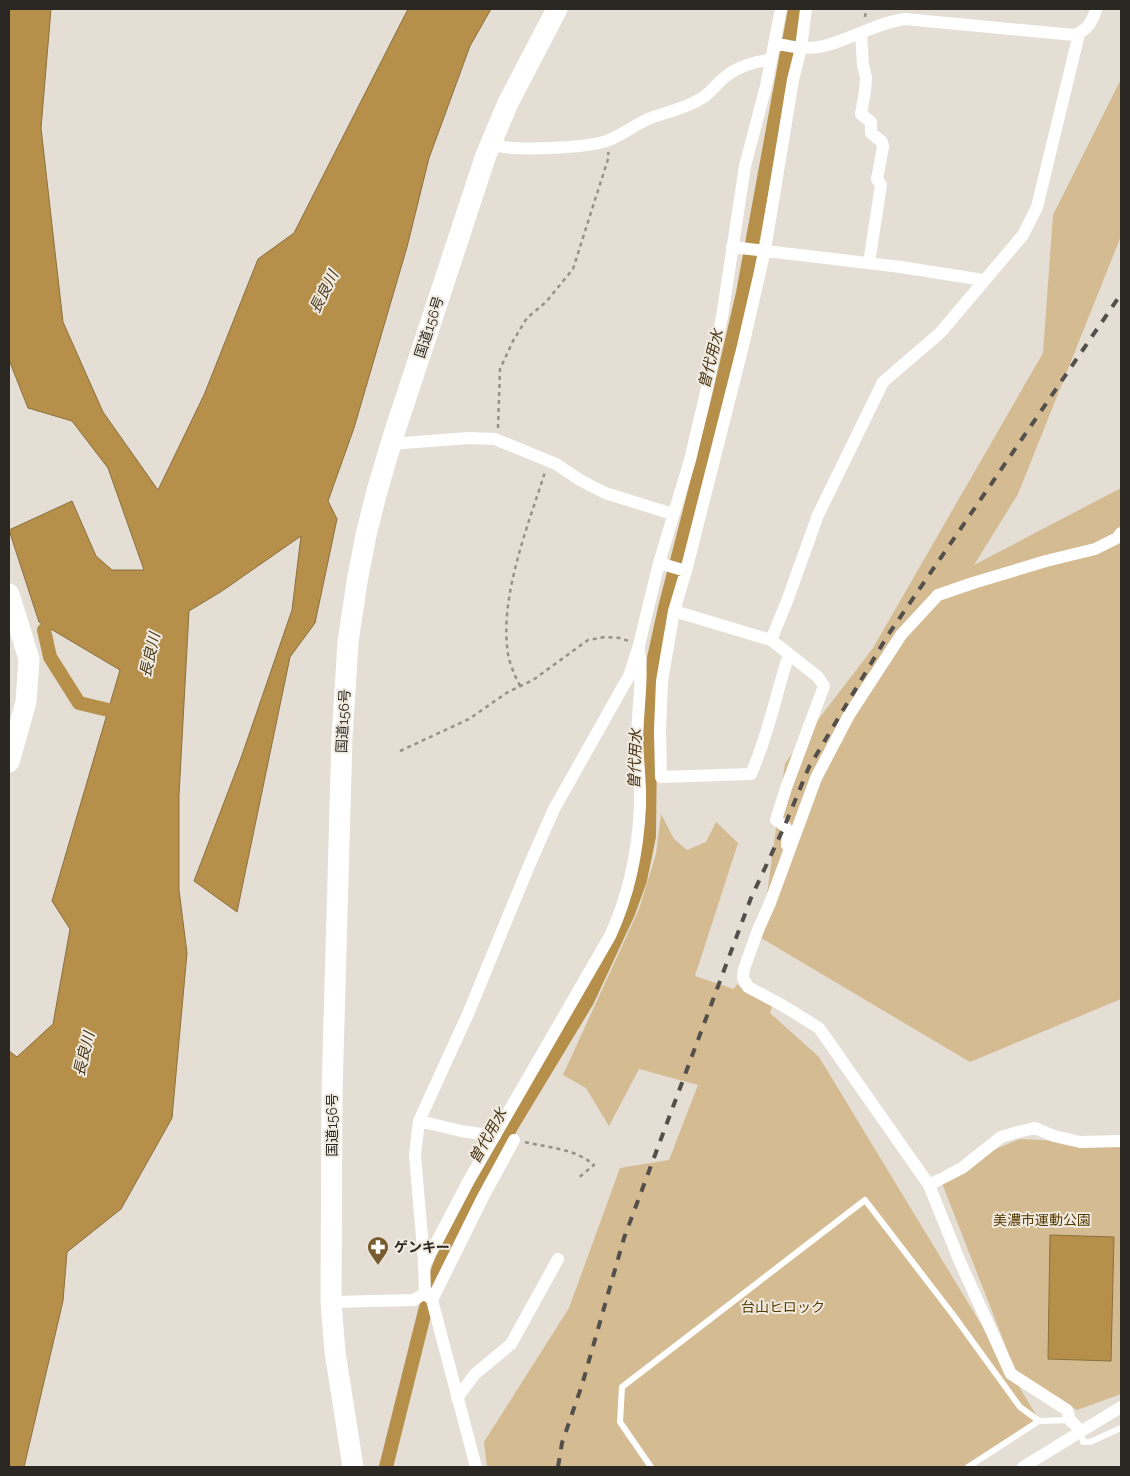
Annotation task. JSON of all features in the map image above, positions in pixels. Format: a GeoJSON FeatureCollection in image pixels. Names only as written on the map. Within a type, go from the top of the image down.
{"type":"FeatureCollection","features":[{"type":"Feature","properties":{"kind":"main road","name":"国道156号"},"geometry":{"type":"LineString","coordinates":[[353,1467],[335,1352],[331,1302],[332,1093],[342,737],[351,618],[364,545],[377,491],[467,212],[508,103],[557,9]]}},
{"type":"Feature","properties":{"kind":"main road"},"geometry":{"type":"LineString","coordinates":[[9,594],[29,659],[26,702],[9,762]]}},
{"type":"Feature","properties":{"kind":"street"},"geometry":{"type":"LineString","coordinates":[[781,9],[778,44],[771,60],[746,166],[738,248],[722,317],[704,415],[673,514],[674,610],[662,681],[661,777],[751,774],[762,750],[776,693],[789,654]]}},
{"type":"Feature","properties":{"kind":"street"},"geometry":{"type":"LineString","coordinates":[[476,1467],[428,1296],[415,1155],[419,1120],[468,1014],[554,809],[621,691],[673,567],[722,420],[761,250],[806,9]]}},
{"type":"Feature","properties":{"kind":"street"},"geometry":{"type":"LineString","coordinates":[[778,44],[798,47],[822,47],[891,21],[905,19],[1067,36],[1079,34],[1091,23],[1096,9]]}},
{"type":"Feature","properties":{"kind":"street"},"geometry":{"type":"LineString","coordinates":[[861,33],[863,65],[866,77],[861,114],[871,122],[871,134],[882,142],[878,179],[881,185],[868,263]]}},
{"type":"Feature","properties":{"kind":"street"},"geometry":{"type":"LineString","coordinates":[[771,640],[818,515],[883,382],[940,333],[1023,235],[1031,222],[1037,207],[1079,34]]}},
{"type":"Feature","properties":{"kind":"street"},"geometry":{"type":"LineString","coordinates":[[491,144],[529,148],[568,147],[607,141],[652,118],[685,108],[705,97],[726,76],[741,68],[760,61],[771,60]]}},
{"type":"Feature","properties":{"kind":"street"},"geometry":{"type":"LineString","coordinates":[[738,248],[868,263],[983,280]]}},
{"type":"Feature","properties":{"kind":"street"},"geometry":{"type":"LineString","coordinates":[[704,415],[722,420]]}},
{"type":"Feature","properties":{"kind":"street"},"geometry":{"type":"LineString","coordinates":[[391,444],[468,438],[498,439],[549,461],[605,493],[673,514]]}},
{"type":"Feature","properties":{"kind":"street"},"geometry":{"type":"LineString","coordinates":[[1081,1431],[1070,1420],[1067,1410],[1011,1374],[960,1262],[929,1185],[819,1028],[748,987],[742,978],[758,930],[770,903],[816,778],[850,715],[901,635],[938,595],[973,582],[1095,549],[1117,538],[1121,533]]}},
{"type":"Feature","properties":{"kind":"street"},"geometry":{"type":"LineString","coordinates":[[674,610],[771,640],[818,677],[824,686],[776,820],[788,829],[786,858]]}},
{"type":"Feature","properties":{"kind":"street"},"geometry":{"type":"LineString","coordinates":[[424,1266],[468,1182],[610,936],[617,920],[630,881],[638,842],[640,805],[637,736],[641,662],[639,645]]}},
{"type":"Feature","properties":{"kind":"street"},"geometry":{"type":"LineString","coordinates":[[419,1120],[461,1131],[495,1136]]}},
{"type":"Feature","properties":{"kind":"street"},"geometry":{"type":"LineString","coordinates":[[929,1185],[962,1168],[1000,1137],[1026,1130],[1035,1128],[1054,1136],[1080,1142],[1121,1141]]}},
{"type":"Feature","properties":{"kind":"street"},"geometry":{"type":"LineString","coordinates":[[331,1302],[414,1300],[428,1296],[514,1140]]}},
{"type":"Feature","properties":{"kind":"street"},"geometry":{"type":"LineString","coordinates":[[457,1398],[475,1374],[511,1344],[558,1259]]}},
{"type":"Feature","properties":{"kind":"street"},"geometry":{"type":"LineString","coordinates":[[1023,1467],[1121,1407]]}},
{"type":"Feature","properties":{"kind":"lane"},"geometry":{"type":"LineString","coordinates":[[651,1467],[620,1422],[622,1387],[865,1200],[954,1316],[1020,1407],[1039,1421]]}},
{"type":"Feature","properties":{"kind":"lane"},"geometry":{"type":"LineString","coordinates":[[968,1467],[1039,1421],[1070,1420]]}},
{"type":"Feature","properties":{"kind":"lane"},"geometry":{"type":"LineString","coordinates":[[1081,1431],[1083,1442],[1090,1442],[1121,1428]]}},
{"type":"Feature","properties":{"kind":"path"},"geometry":{"type":"LineString","coordinates":[[498,439],[500,369],[513,341],[527,318],[546,302],[573,269],[609,156],[607,141]]}},
{"type":"Feature","properties":{"kind":"path"},"geometry":{"type":"LineString","coordinates":[[520,686],[508,656],[507,616],[518,558],[549,461]]}},
{"type":"Feature","properties":{"kind":"path"},"geometry":{"type":"LineString","coordinates":[[400,751],[469,719],[490,703],[533,680],[588,640],[605,637],[621,638],[639,645]]}},
{"type":"Feature","properties":{"kind":"path"},"geometry":{"type":"LineString","coordinates":[[514,1140],[569,1151],[584,1156],[594,1165],[577,1179]]}},
{"type":"Feature","properties":{"kind":"green space"},"geometry":{"type":"Polygon","coordinates":[[[1121,79],[1121,236],[1018,494],[974,565],[1121,488],[1121,999],[970,1062],[761,938],[785,763],[873,648],[1043,353],[1053,215],[1121,79]]]}},
{"type":"Feature","properties":{"kind":"green space","name":"台山ヒロック"},"geometry":{"type":"Polygon","coordinates":[[[661,814],[674,839],[687,850],[706,842],[716,822],[738,843],[695,976],[734,989],[737,984],[748,994],[773,1003],[770,1013],[819,1057],[1038,1418],[966,1467],[487,1467],[484,1442],[569,1308],[620,1168],[669,1160],[698,1085],[639,1069],[609,1126],[586,1088],[563,1075],[639,909],[656,854],[661,814]]]}},
{"type":"Feature","properties":{"kind":"green space","name":"美濃市運動公園"},"geometry":{"type":"Polygon","coordinates":[[[1020,1139],[1080,1142],[1121,1141],[1121,1394],[1077,1410],[1015,1370],[938,1173],[1020,1139]]]}},
{"type":"Feature","properties":{"kind":"water","name":"長良川"},"geometry":{"type":"Polygon","coordinates":[[[9,9],[51,9],[41,128],[63,322],[103,412],[158,490],[204,395],[258,259],[294,233],[408,9],[491,9],[470,46],[429,158],[407,247],[354,428],[328,501],[337,519],[315,623],[290,657],[237,912],[194,881],[241,758],[292,610],[301,536],[222,591],[189,611],[179,795],[179,890],[187,953],[172,1118],[121,1209],[67,1252],[63,1301],[24,1467],[9,1467],[9,1051],[17,1057],[53,1024],[70,929],[52,901],[120,670],[39,622],[9,530],[72,501],[96,556],[112,570],[144,570],[108,468],[72,421],[28,408],[9,360],[9,9]]]}},
{"type":"Feature","properties":{"kind":"water"},"geometry":{"type":"Polygon","coordinates":[[[1050,1235],[1114,1237],[1111,1361],[1048,1359],[1050,1235]]]}},
{"type":"Feature","properties":{"kind":"waterway","name":"曽代用水"},"geometry":{"type":"LineString","coordinates":[[386,1467],[425,1311],[449,1240],[511,1127],[587,1001],[628,913],[640,880],[649,836],[650,741],[654,658],[743,293],[795,9]]}},
{"type":"Feature","properties":{"kind":"waterway"},"geometry":{"type":"LineString","coordinates":[[44,630],[50,657],[79,703],[125,714]]}},
{"type":"Feature","properties":{"kind":"railway"},"geometry":{"type":"LineString","coordinates":[[558,1467],[562,1443],[582,1385],[624,1238],[751,898],[785,825],[809,767],[888,635],[1121,294]]}},
{"type":"Feature","properties":{"kind":"place","name":"ゲンキー"},"geometry":{"type":"Point","coordinates":[378,1266]}}]}
